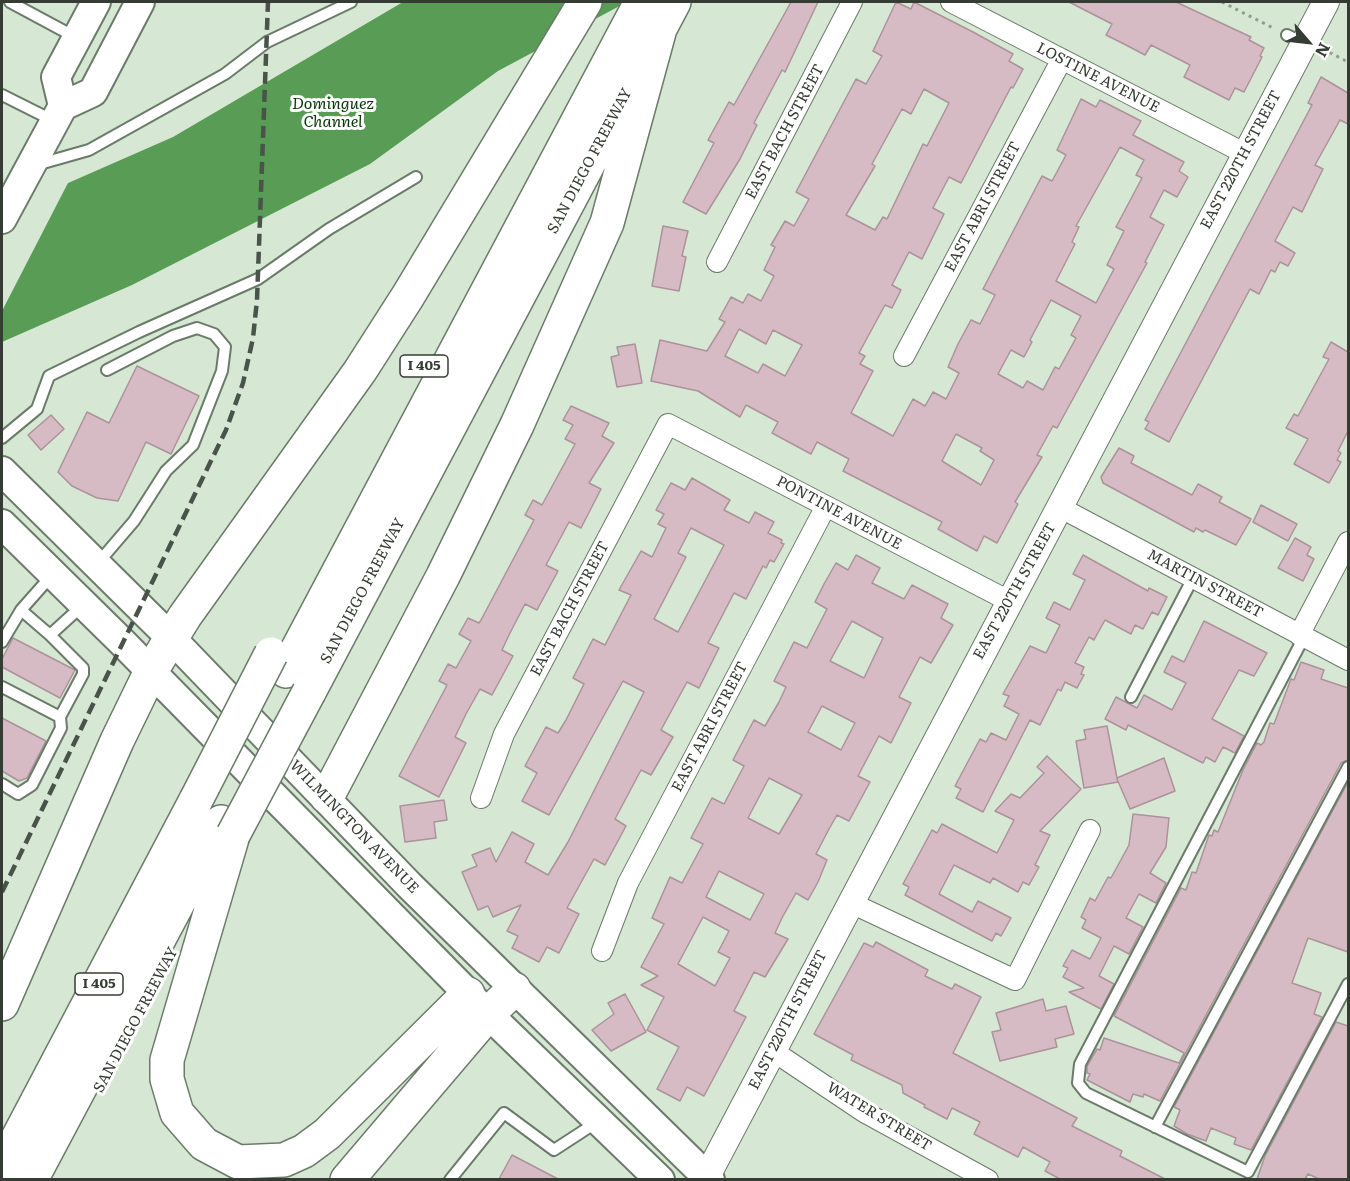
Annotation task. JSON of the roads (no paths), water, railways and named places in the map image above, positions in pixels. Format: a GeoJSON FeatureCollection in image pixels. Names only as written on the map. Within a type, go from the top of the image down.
{"type":"FeatureCollection","features":[{"type":"Feature","properties":{"kind":"highway"},"geometry":{"type":"LineString","coordinates":[[2,1004],[117,741],[151,671],[171,638],[360,371],[522,109],[585,2]]}},
{"type":"Feature","properties":{"kind":"highway","name":"SAN DIEGO FREEWAY"},"geometry":{"type":"LineString","coordinates":[[2,1168],[215,817],[290,674],[576,78],[617,2]]}},
{"type":"Feature","properties":{"kind":"highway"},"geometry":{"type":"LineString","coordinates":[[290,674],[621,51],[658,7]]}},
{"type":"Feature","properties":{"kind":"highway"},"geometry":{"type":"LineString","coordinates":[[327,797],[442,576],[512,435],[602,234],[658,7]]}},
{"type":"Feature","properties":{"kind":"highway","name":"SAN DIEGO FREEWAY"},"geometry":{"type":"LineString","coordinates":[[52,1179],[215,817],[290,674],[658,7]]}},
{"type":"Feature","properties":{"kind":"highway"},"geometry":{"type":"LineString","coordinates":[[215,817],[167,1060],[167,1079],[177,1113],[204,1144],[237,1162],[284,1160],[304,1151],[327,1134],[478,1004],[514,989]]}},
{"type":"Feature","properties":{"kind":"highway"},"geometry":{"type":"LineString","coordinates":[[17,1179],[215,817]]}},
{"type":"Feature","properties":{"kind":"highway"},"geometry":{"type":"LineString","coordinates":[[31,1179],[215,817]]}},
{"type":"Feature","properties":{"kind":"highway"},"geometry":{"type":"LineString","coordinates":[[347,1179],[478,1004]]}},
{"type":"Feature","properties":{"kind":"main road"},"geometry":{"type":"LineString","coordinates":[[59,113],[56,76],[96,2]]}},
{"type":"Feature","properties":{"kind":"main road"},"geometry":{"type":"LineString","coordinates":[[8,207],[59,113],[93,92],[141,2]]}},
{"type":"Feature","properties":{"kind":"main road","name":"WILMINGTON AVENUE"},"geometry":{"type":"LineString","coordinates":[[2,471],[171,638],[514,989],[707,1178]]}},
{"type":"Feature","properties":{"kind":"main road"},"geometry":{"type":"LineString","coordinates":[[2,524],[151,671],[478,1004],[598,1122],[660,1179]]}},
{"type":"Feature","properties":{"kind":"main road"},"geometry":{"type":"LineString","coordinates":[[53,574],[89,558]]}},
{"type":"Feature","properties":{"kind":"street","name":"EAST BACH STREET"},"geometry":{"type":"LineString","coordinates":[[717,262],[852,2]]}},
{"type":"Feature","properties":{"kind":"street","name":"LOSTINE AVENUE"},"geometry":{"type":"LineString","coordinates":[[951,2],[1244,153]]}},
{"type":"Feature","properties":{"kind":"street","name":"EAST 220TH STREET"},"geometry":{"type":"LineString","coordinates":[[707,1178],[849,902],[1061,508],[1244,153],[1299,39],[1326,2]]}},
{"type":"Feature","properties":{"kind":"street","name":"EAST ABRI STREET"},"geometry":{"type":"LineString","coordinates":[[904,356],[1062,59]]}},
{"type":"Feature","properties":{"kind":"street","name":"EAST BACH STREET"},"geometry":{"type":"LineString","coordinates":[[481,798],[504,734],[669,424]]}},
{"type":"Feature","properties":{"kind":"street","name":"PONTINE AVENUE"},"geometry":{"type":"LineString","coordinates":[[669,424],[1009,601]]}},
{"type":"Feature","properties":{"kind":"street","name":"EAST ABRI STREET"},"geometry":{"type":"LineString","coordinates":[[602,951],[628,883],[826,506]]}},
{"type":"Feature","properties":{"kind":"street","name":"MARTIN STREET"},"geometry":{"type":"LineString","coordinates":[[1061,508],[1348,660]]}},
{"type":"Feature","properties":{"kind":"street"},"geometry":{"type":"LineString","coordinates":[[1301,636],[1348,542]]}},
{"type":"Feature","properties":{"kind":"street"},"geometry":{"type":"LineString","coordinates":[[849,902],[1015,980],[1090,830]]}},
{"type":"Feature","properties":{"kind":"street","name":"WATER STREET"},"geometry":{"type":"LineString","coordinates":[[773,1051],[864,1112],[988,1179]]}},
{"type":"Feature","properties":{"kind":"lane"},"geometry":{"type":"LineString","coordinates":[[10,2],[77,38]]}},
{"type":"Feature","properties":{"kind":"lane"},"geometry":{"type":"LineString","coordinates":[[30,166],[89,150],[225,74],[267,42],[351,2]]}},
{"type":"Feature","properties":{"kind":"lane"},"geometry":{"type":"LineString","coordinates":[[2,95],[59,113]]}},
{"type":"Feature","properties":{"kind":"lane"},"geometry":{"type":"LineString","coordinates":[[2,438],[37,409],[49,376],[139,332],[258,279],[329,229],[416,177]]}},
{"type":"Feature","properties":{"kind":"lane"},"geometry":{"type":"LineString","coordinates":[[89,558],[134,521],[166,471],[193,445],[222,371],[225,347],[214,334],[197,328],[173,336],[107,370]]}},
{"type":"Feature","properties":{"kind":"lane"},"geometry":{"type":"LineString","coordinates":[[2,642],[21,610],[53,574]]}},
{"type":"Feature","properties":{"kind":"lane"},"geometry":{"type":"LineString","coordinates":[[1131,697],[1193,578]]}},
{"type":"Feature","properties":{"kind":"lane"},"geometry":{"type":"LineString","coordinates":[[50,635],[83,604]]}},
{"type":"Feature","properties":{"kind":"lane"},"geometry":{"type":"LineString","coordinates":[[2,784],[18,794],[32,785],[61,728],[60,717],[84,674],[83,668],[21,610]]}},
{"type":"Feature","properties":{"kind":"lane"},"geometry":{"type":"LineString","coordinates":[[1301,636],[1077,1071],[1078,1083],[1086,1093],[1248,1172],[1348,984]]}},
{"type":"Feature","properties":{"kind":"lane"},"geometry":{"type":"LineString","coordinates":[[2,687],[60,717]]}},
{"type":"Feature","properties":{"kind":"lane"},"geometry":{"type":"LineString","coordinates":[[1155,1127],[1348,767]]}},
{"type":"Feature","properties":{"kind":"lane"},"geometry":{"type":"LineString","coordinates":[[450,1179],[504,1113],[554,1150],[598,1122]]}},
{"type":"Feature","properties":{"kind":"water","name":"Dominguez Channel"},"geometry":{"type":"Polygon","coordinates":[[[403,2],[627,2],[498,71],[370,164],[132,285],[2,342],[2,212],[173,137],[403,2]]]}},
{"type":"Feature","properties":{"kind":"railway"},"geometry":{"type":"LineString","coordinates":[[2,892],[226,430],[243,383],[253,338],[257,300],[268,2]]}}]}
